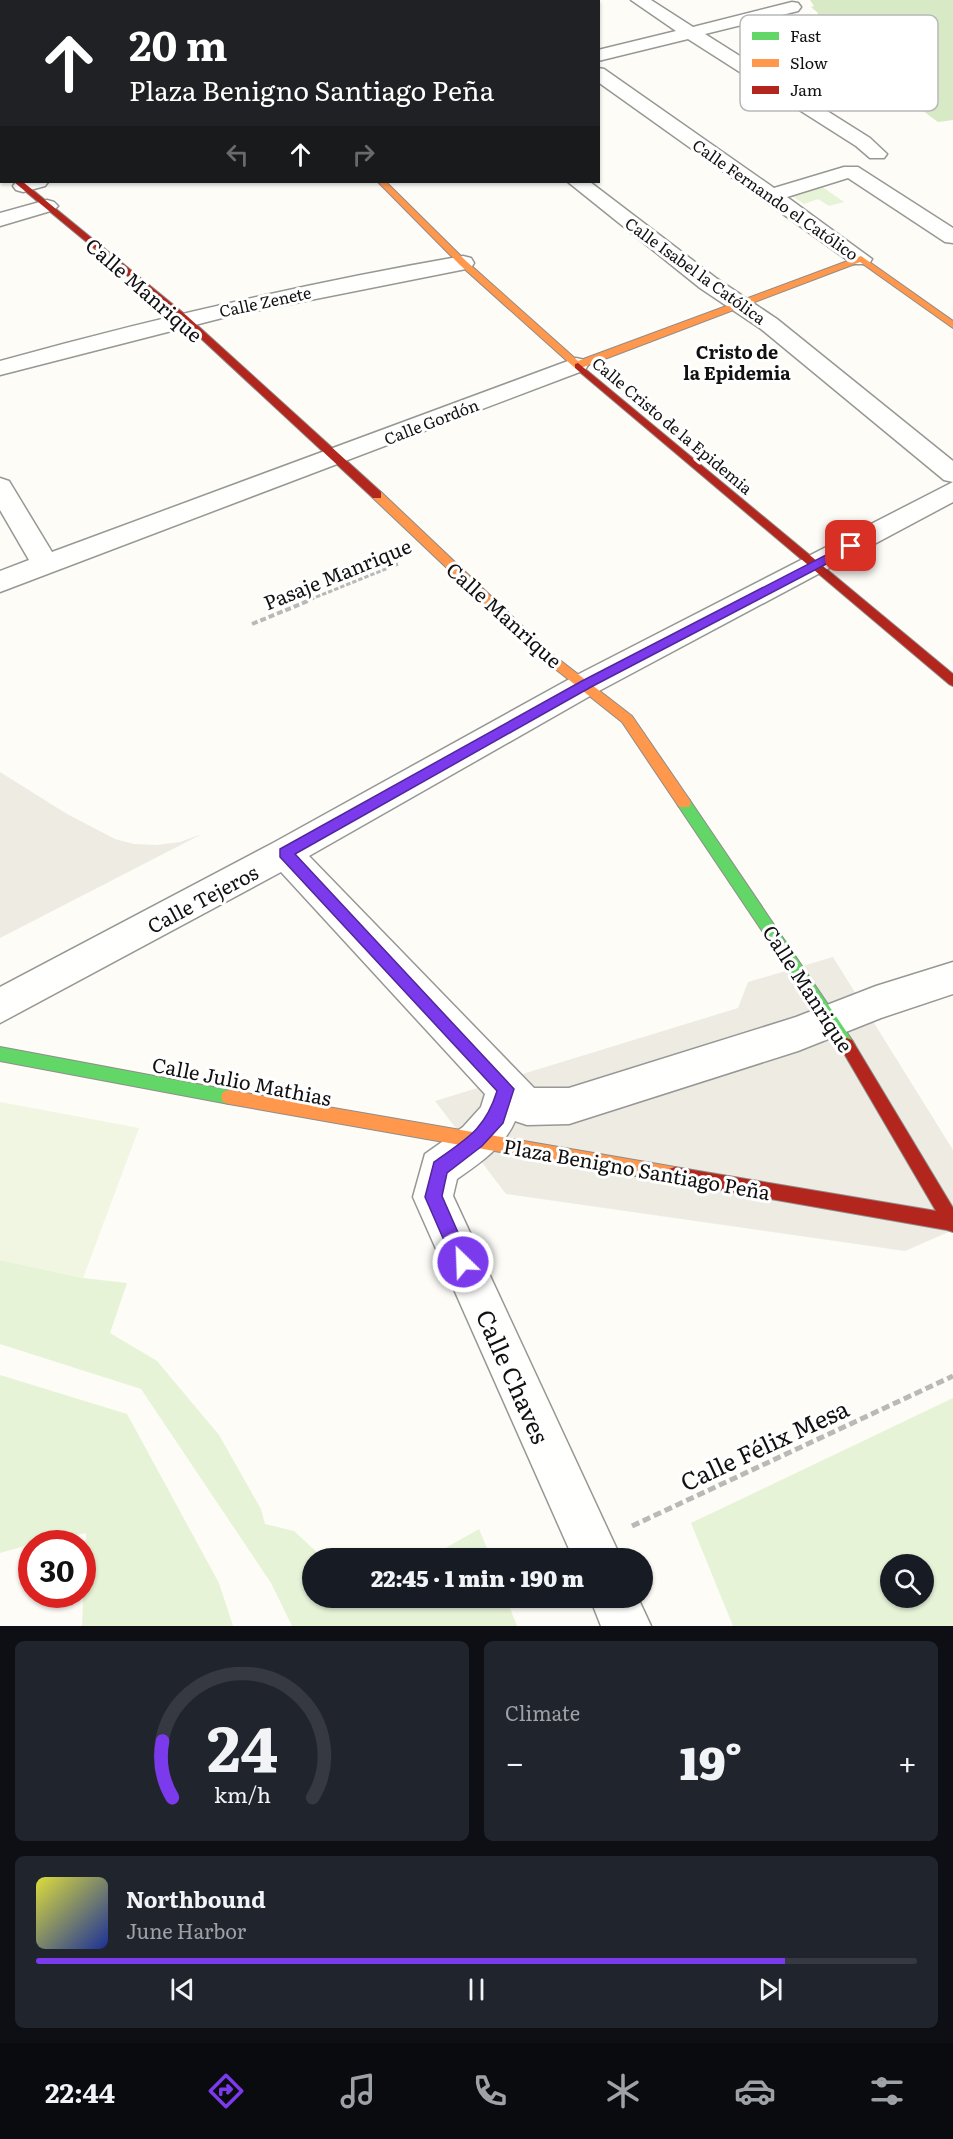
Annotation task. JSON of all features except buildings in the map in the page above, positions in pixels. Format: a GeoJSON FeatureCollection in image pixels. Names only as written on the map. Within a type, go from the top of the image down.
{"type":"FeatureCollection","features":[{"type":"Feature","properties":{"kind":"street"},"geometry":{"type":"LineString","coordinates":[[639,0],[740,63]]}},
{"type":"Feature","properties":{"kind":"street"},"geometry":{"type":"LineString","coordinates":[[747,15],[786,3]]}},
{"type":"Feature","properties":{"kind":"street"},"geometry":{"type":"LineString","coordinates":[[600,55],[740,17]]}},
{"type":"Feature","properties":{"kind":"street","name":"Calle Fernando el Católico"},"geometry":{"type":"LineString","coordinates":[[600,75],[772,195],[953,326]]}},
{"type":"Feature","properties":{"kind":"street"},"geometry":{"type":"LineString","coordinates":[[815,111],[863,142],[877,154]]}},
{"type":"Feature","properties":{"kind":"street"},"geometry":{"type":"LineString","coordinates":[[772,195],[851,171],[950,233]]}},
{"type":"Feature","properties":{"kind":"street","name":"Calle Manrique"},"geometry":{"type":"LineString","coordinates":[[26,183],[47,206],[184,318],[336,456],[548,657],[586,684],[627,719],[832,1020],[952,1223]]}},
{"type":"Feature","properties":{"kind":"street","name":"Calle Cristo de la Epidemia"},"geometry":{"type":"LineString","coordinates":[[383,183],[463,263],[576,365],[953,681]]}},
{"type":"Feature","properties":{"kind":"street","name":"Calle Isabel la Católica"},"geometry":{"type":"LineString","coordinates":[[579,183],[708,283],[742,303],[953,474]]}},
{"type":"Feature","properties":{"kind":"street"},"geometry":{"type":"LineString","coordinates":[[0,220],[47,206]]}},
{"type":"Feature","properties":{"kind":"street","name":"Calle Gordón"},"geometry":{"type":"LineString","coordinates":[[0,582],[861,259]]}},
{"type":"Feature","properties":{"kind":"street","name":"Calle Zenete"},"geometry":{"type":"LineString","coordinates":[[0,368],[184,318],[463,263]]}},
{"type":"Feature","properties":{"kind":"street"},"geometry":{"type":"LineString","coordinates":[[0,487],[46,565]]}},
{"type":"Feature","properties":{"kind":"street","name":"Calle Tejeros"},"geometry":{"type":"LineString","coordinates":[[0,1006],[285,853],[586,684],[953,491]]}},
{"type":"Feature","properties":{"kind":"street"},"geometry":{"type":"LineString","coordinates":[[285,853],[506,1089]]}},
{"type":"Feature","properties":{"kind":"street","name":"Plaza Benigno Santiago Peña"},"geometry":{"type":"LineString","coordinates":[[477,1141],[497,1118],[506,1089],[527,1107],[570,1106],[798,1034],[876,1002],[953,978]]}},
{"type":"Feature","properties":{"kind":"street","name":"Calle Julio Mathias"},"geometry":{"type":"LineString","coordinates":[[0,1054],[356,1121],[477,1141]]}},
{"type":"Feature","properties":{"kind":"street","name":"Plaza Benigno Santiago Peña"},"geometry":{"type":"LineString","coordinates":[[477,1141],[952,1223]]}},
{"type":"Feature","properties":{"kind":"street","name":"Calle Chaves"},"geometry":{"type":"LineString","coordinates":[[477,1141],[440,1168],[433,1197],[593,1548]]}},
{"type":"Feature","properties":{"kind":"street"},"geometry":{"type":"LineString","coordinates":[[618,1608],[626,1626]]}},
{"type":"Feature","properties":{"kind":"path","name":"Pasaje Manrique"},"geometry":{"type":"LineString","coordinates":[[252,624],[434,550]]}},
{"type":"Feature","properties":{"kind":"path","name":"Calle Félix Mesa"},"geometry":{"type":"LineString","coordinates":[[600,1548],[953,1376]]}},
{"type":"Feature","properties":{"kind":"green space"},"geometry":{"type":"Polygon","coordinates":[[[810,0],[953,0],[953,120],[938,122],[923,111],[938,111],[938,15],[819,15],[811,7],[814,6],[810,0]]]}},
{"type":"Feature","properties":{"kind":"green space"},"geometry":{"type":"Polygon","coordinates":[[[821,186],[844,202],[829,206],[818,199],[804,204],[792,196],[821,186]]]}},
{"type":"Feature","properties":{"kind":"green space"},"geometry":{"type":"Polygon","coordinates":[[[0,1102],[139,1128],[83,1278],[0,1260],[0,1102]]]}},
{"type":"Feature","properties":{"kind":"green space"},"geometry":{"type":"Polygon","coordinates":[[[0,1260],[83,1278],[127,1283],[110,1333],[157,1361],[219,1435],[261,1509],[265,1524],[294,1531],[312,1548],[302,1548],[302,1608],[510,1608],[517,1626],[292,1626],[271,1583],[141,1389],[0,1344],[0,1260]]]}},
{"type":"Feature","properties":{"kind":"green space"},"geometry":{"type":"Polygon","coordinates":[[[0,1375],[127,1414],[219,1583],[233,1626],[82,1626],[83,1608],[96,1608],[96,1530],[18,1530],[18,1548],[0,1553],[0,1375]]]}},
{"type":"Feature","properties":{"kind":"green space"},"geometry":{"type":"Polygon","coordinates":[[[953,1398],[953,1626],[733,1626],[691,1523],[953,1398]]]}},
{"type":"Feature","properties":{"kind":"green space"},"geometry":{"type":"Polygon","coordinates":[[[479,1529],[487,1548],[446,1548],[479,1529]]]}},
{"type":"Feature","properties":{"kind":"shaded area"},"geometry":{"type":"Polygon","coordinates":[[[0,772],[67,814],[115,839],[134,844],[157,845],[180,842],[202,834],[0,938],[0,772]]]}},
{"type":"Feature","properties":{"kind":"shaded area"},"geometry":{"type":"Polygon","coordinates":[[[833,957],[953,1150],[953,1230],[905,1251],[506,1194],[435,1101],[738,1008],[748,982],[833,957]]]}},
{"type":"Feature","properties":{"kind":"traffic: fast"},"geometry":{"type":"LineString","coordinates":[[684,803],[847,1045]]}},
{"type":"Feature","properties":{"kind":"traffic: fast"},"geometry":{"type":"LineString","coordinates":[[0,1054],[229,1097]]}},
{"type":"Feature","properties":{"kind":"traffic: slow"},"geometry":{"type":"LineString","coordinates":[[383,183],[463,263],[578,366]]}},
{"type":"Feature","properties":{"kind":"traffic: slow"},"geometry":{"type":"LineString","coordinates":[[576,365],[861,259],[953,325]]}},
{"type":"Feature","properties":{"kind":"traffic: slow"},"geometry":{"type":"LineString","coordinates":[[377,495],[548,657],[627,719],[684,803]]}},
{"type":"Feature","properties":{"kind":"traffic: slow"},"geometry":{"type":"LineString","coordinates":[[229,1097],[675,1175]]}},
{"type":"Feature","properties":{"kind":"traffic: jam"},"geometry":{"type":"LineString","coordinates":[[19,183],[184,318],[377,495]]}},
{"type":"Feature","properties":{"kind":"traffic: jam"},"geometry":{"type":"LineString","coordinates":[[578,366],[953,681]]}},
{"type":"Feature","properties":{"kind":"traffic: jam"},"geometry":{"type":"LineString","coordinates":[[847,1045],[953,1224]]}},
{"type":"Feature","properties":{"kind":"traffic: jam"},"geometry":{"type":"LineString","coordinates":[[675,1175],[952,1222]]}},
{"type":"Feature","properties":{"kind":"district","name":"Cristo de la Epidemia"},"geometry":{"type":"Point","coordinates":[737,361]}},
{"type":"Feature","properties":{"kind":"route"},"geometry":{"type":"LineString","coordinates":[[463,1262],[433,1197],[440,1168],[477,1141],[497,1118],[506,1089],[285,853],[586,684],[851,546]]}}]}
